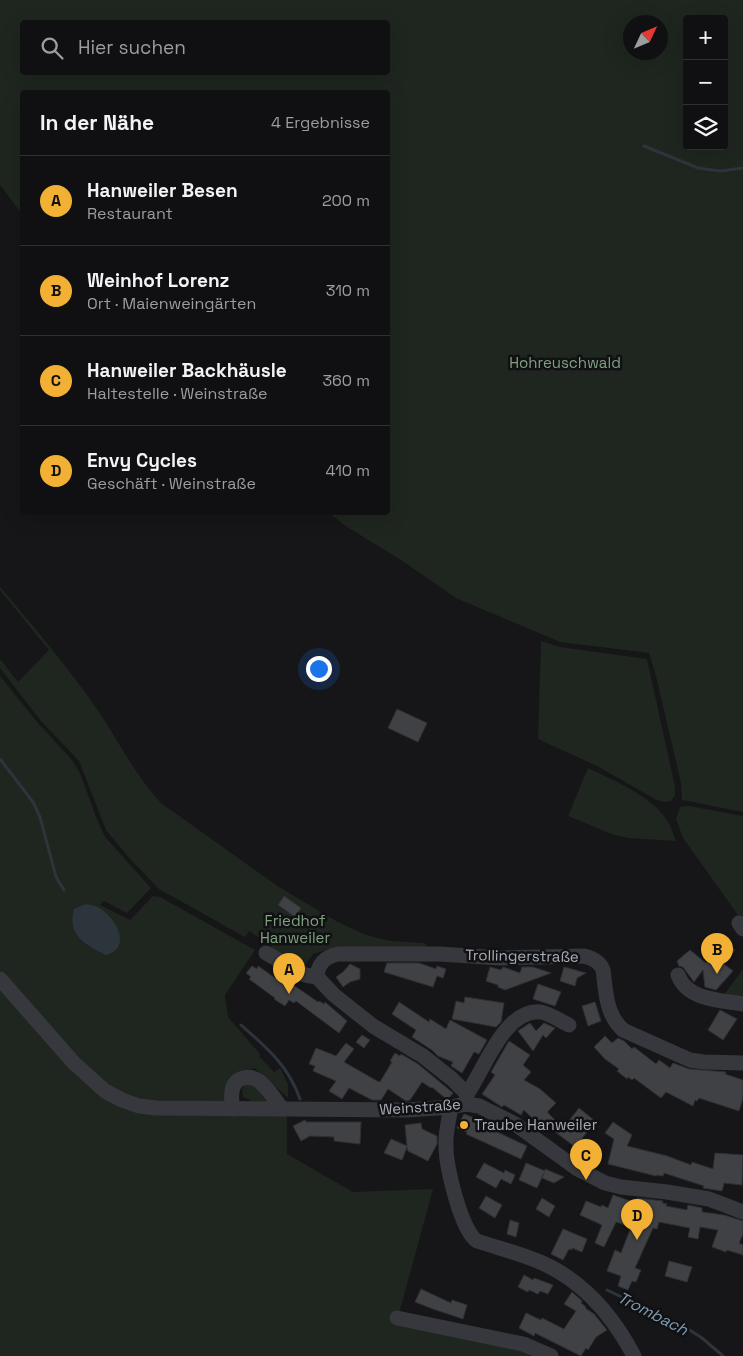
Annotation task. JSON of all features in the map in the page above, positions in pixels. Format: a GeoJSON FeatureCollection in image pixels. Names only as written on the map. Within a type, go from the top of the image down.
{"type":"FeatureCollection","features":[{"type":"Feature","properties":{"kind":"street"},"geometry":{"type":"LineString","coordinates":[[266,953],[305,975],[317,977],[341,1001],[393,1039],[423,1056],[452,1080],[462,1102]]}},
{"type":"Feature","properties":{"kind":"street","name":"Trollingerstraße"},"geometry":{"type":"LineString","coordinates":[[317,977],[318,968],[322,962],[329,956],[338,954],[439,954],[501,958],[584,956],[593,959],[603,970],[606,996],[611,1014],[616,1024],[623,1030],[690,1060],[743,1063]]}},
{"type":"Feature","properties":{"kind":"street"},"geometry":{"type":"LineString","coordinates":[[678,975],[681,984],[699,996],[743,1004]]}},
{"type":"Feature","properties":{"kind":"street","name":"Weinstraße"},"geometry":{"type":"LineString","coordinates":[[0,979],[74,1063],[105,1091],[139,1106],[156,1108],[407,1110],[462,1102],[479,1106],[515,1124],[576,1168],[605,1183],[620,1187],[709,1199],[740,1206]]}},
{"type":"Feature","properties":{"kind":"street"},"geometry":{"type":"LineString","coordinates":[[569,1026],[540,1012],[532,1013],[516,1020],[502,1035],[476,1083],[462,1102],[446,1144],[447,1162],[454,1194],[467,1230],[472,1237],[477,1241],[540,1262],[576,1283],[605,1311],[619,1328],[634,1356]]}},
{"type":"Feature","properties":{"kind":"street"},"geometry":{"type":"LineString","coordinates":[[232,1109],[232,1092],[235,1082],[240,1078],[246,1077],[260,1082],[282,1109]]}},
{"type":"Feature","properties":{"kind":"street"},"geometry":{"type":"LineString","coordinates":[[397,1318],[523,1344],[551,1356]]}},
{"type":"Feature","properties":{"kind":"green space","name":"Hohreuschwald"},"geometry":{"type":"Polygon","coordinates":[[[0,0],[743,0],[743,812],[682,800],[681,783],[649,653],[560,642],[456,598],[332,515],[390,515],[390,90],[20,90],[20,211],[0,185],[0,0]]]}},
{"type":"Feature","properties":{"kind":"green space","name":"Friedhof Hanweiler"},"geometry":{"type":"Polygon","coordinates":[[[0,587],[74,677],[143,781],[161,803],[279,887],[336,921],[361,933],[377,938],[391,941],[424,943],[426,948],[330,949],[313,954],[301,970],[270,949],[272,946],[249,931],[245,937],[159,889],[130,859],[106,830],[79,761],[41,721],[0,668],[0,659],[18,682],[49,650],[0,590],[0,587]]]}},
{"type":"Feature","properties":{"kind":"green space"},"geometry":{"type":"Polygon","coordinates":[[[541,641],[560,647],[647,659],[675,787],[675,795],[671,801],[663,802],[655,799],[597,766],[538,739],[541,641]]]}},
{"type":"Feature","properties":{"kind":"green space"},"geometry":{"type":"Polygon","coordinates":[[[0,676],[38,723],[72,760],[80,773],[105,837],[151,888],[127,913],[104,901],[100,905],[130,920],[153,896],[160,897],[255,950],[225,995],[228,1017],[274,1072],[280,1068],[288,1084],[288,1098],[255,1068],[235,1074],[230,1083],[229,1105],[141,1101],[107,1087],[0,973],[0,676]],[[101,909],[85,944],[92,947],[101,909]]]}},
{"type":"Feature","properties":{"kind":"green space"},"geometry":{"type":"Polygon","coordinates":[[[588,768],[632,790],[653,805],[668,822],[676,841],[629,838],[614,835],[568,816],[588,768]]]}},
{"type":"Feature","properties":{"kind":"green space"},"geometry":{"type":"Polygon","coordinates":[[[689,806],[743,816],[743,922],[683,838],[676,819],[680,807],[689,806]]]}},
{"type":"Feature","properties":{"kind":"green space"},"geometry":{"type":"Polygon","coordinates":[[[743,969],[743,999],[723,996],[743,969]]]}},
{"type":"Feature","properties":{"kind":"green space"},"geometry":{"type":"Polygon","coordinates":[[[0,982],[123,1103],[287,1113],[287,1154],[353,1192],[433,1189],[397,1321],[546,1356],[0,1356],[0,982]]]}},
{"type":"Feature","properties":{"kind":"green space"},"geometry":{"type":"Polygon","coordinates":[[[249,1084],[261,1091],[269,1104],[254,1102],[243,1097],[242,1089],[244,1085],[249,1084]]]}},
{"type":"Feature","properties":{"kind":"shaded area"},"geometry":{"type":"Polygon","coordinates":[[[86,904],[96,906],[107,914],[119,934],[118,946],[114,951],[106,955],[85,943],[73,926],[74,909],[86,904]]]}},
{"type":"Feature","properties":{"kind":"building"},"geometry":{"type":"Polygon","coordinates":[[[397,709],[427,723],[418,742],[388,728],[397,709]]]}},
{"type":"Feature","properties":{"kind":"building"},"geometry":{"type":"Polygon","coordinates":[[[284,896],[301,908],[295,917],[278,905],[284,896]]]}},
{"type":"Feature","properties":{"kind":"building"},"geometry":{"type":"Polygon","coordinates":[[[724,941],[735,950],[724,964],[733,971],[716,990],[705,987],[703,970],[694,982],[683,967],[679,966],[677,961],[690,950],[706,963],[724,941]]]}},
{"type":"Feature","properties":{"kind":"building"},"geometry":{"type":"Polygon","coordinates":[[[387,963],[419,963],[436,969],[437,966],[446,969],[443,978],[437,976],[433,987],[384,972],[387,963]]]}},
{"type":"Feature","properties":{"kind":"building"},"geometry":{"type":"Polygon","coordinates":[[[350,964],[360,969],[360,979],[350,982],[343,987],[336,977],[350,964]]]}},
{"type":"Feature","properties":{"kind":"building"},"geometry":{"type":"Polygon","coordinates":[[[252,966],[257,969],[258,966],[284,984],[286,980],[318,1002],[324,1004],[325,1002],[347,1021],[339,1033],[296,1001],[294,1003],[289,1000],[285,1006],[274,999],[249,979],[251,977],[246,973],[252,966]]]}},
{"type":"Feature","properties":{"kind":"building"},"geometry":{"type":"Polygon","coordinates":[[[490,967],[501,970],[503,967],[520,973],[522,967],[533,967],[551,973],[505,990],[498,987],[498,985],[486,981],[490,967]]]}},
{"type":"Feature","properties":{"kind":"building"},"geometry":{"type":"Polygon","coordinates":[[[564,967],[586,973],[577,978],[575,986],[560,981],[564,967]]]}},
{"type":"Feature","properties":{"kind":"building"},"geometry":{"type":"Polygon","coordinates":[[[538,984],[561,992],[555,1006],[533,999],[538,984]]]}},
{"type":"Feature","properties":{"kind":"building"},"geometry":{"type":"Polygon","coordinates":[[[465,997],[504,1003],[501,1022],[496,1027],[452,1019],[456,1001],[464,1003],[465,997]]]}},
{"type":"Feature","properties":{"kind":"building"},"geometry":{"type":"Polygon","coordinates":[[[399,1002],[429,1022],[430,1019],[446,1029],[450,1020],[487,1040],[479,1054],[474,1052],[462,1073],[451,1066],[453,1062],[438,1056],[412,1037],[416,1030],[392,1014],[399,1002]]]}},
{"type":"Feature","properties":{"kind":"building"},"geometry":{"type":"Polygon","coordinates":[[[595,1002],[601,1021],[588,1026],[582,1006],[595,1002]]]}},
{"type":"Feature","properties":{"kind":"building"},"geometry":{"type":"Polygon","coordinates":[[[720,1010],[737,1019],[723,1040],[708,1030],[720,1010]]]}},
{"type":"Feature","properties":{"kind":"building"},"geometry":{"type":"Polygon","coordinates":[[[530,1023],[536,1031],[544,1023],[555,1028],[546,1038],[543,1035],[533,1051],[518,1031],[530,1023]]]}},
{"type":"Feature","properties":{"kind":"building"},"geometry":{"type":"Polygon","coordinates":[[[362,1035],[370,1040],[364,1048],[356,1042],[362,1035]]]}},
{"type":"Feature","properties":{"kind":"building"},"geometry":{"type":"Polygon","coordinates":[[[605,1036],[612,1043],[618,1038],[624,1041],[632,1049],[634,1047],[656,1064],[659,1060],[670,1068],[673,1063],[689,1069],[726,1072],[725,1074],[743,1080],[743,1098],[739,1111],[699,1098],[697,1101],[695,1100],[693,1106],[666,1092],[661,1098],[634,1078],[632,1080],[628,1077],[627,1079],[617,1071],[619,1069],[605,1059],[594,1047],[605,1036]]]}},
{"type":"Feature","properties":{"kind":"building"},"geometry":{"type":"Polygon","coordinates":[[[509,1041],[530,1055],[523,1065],[531,1072],[524,1080],[540,1089],[556,1103],[548,1113],[563,1128],[579,1108],[595,1121],[581,1140],[584,1142],[582,1145],[600,1155],[587,1163],[576,1156],[579,1150],[550,1128],[546,1132],[524,1110],[521,1115],[504,1105],[502,1107],[482,1094],[495,1075],[491,1072],[509,1041]]]}},
{"type":"Feature","properties":{"kind":"building"},"geometry":{"type":"Polygon","coordinates":[[[346,1043],[354,1049],[344,1062],[377,1081],[380,1082],[395,1053],[400,1056],[401,1054],[418,1064],[453,1093],[449,1098],[445,1098],[432,1087],[422,1082],[410,1100],[406,1101],[388,1089],[381,1100],[372,1100],[349,1088],[342,1099],[329,1091],[336,1081],[313,1071],[315,1066],[309,1064],[316,1048],[336,1056],[346,1043]]]}},
{"type":"Feature","properties":{"kind":"building","name":"Traube Hanweiler"},"geometry":{"type":"Polygon","coordinates":[[[464,1114],[485,1122],[487,1120],[499,1127],[497,1132],[527,1146],[521,1159],[457,1128],[464,1114]]]}},
{"type":"Feature","properties":{"kind":"building"},"geometry":{"type":"Polygon","coordinates":[[[305,1120],[306,1122],[361,1122],[360,1144],[334,1141],[334,1137],[310,1136],[301,1141],[293,1126],[305,1120]]]}},
{"type":"Feature","properties":{"kind":"building"},"geometry":{"type":"Polygon","coordinates":[[[613,1122],[632,1135],[627,1146],[667,1156],[691,1165],[692,1162],[713,1169],[715,1153],[743,1155],[742,1185],[724,1183],[722,1191],[703,1188],[704,1186],[664,1173],[663,1176],[656,1176],[608,1164],[614,1139],[605,1133],[613,1122]]]}},
{"type":"Feature","properties":{"kind":"building"},"geometry":{"type":"Polygon","coordinates":[[[421,1123],[422,1129],[437,1136],[437,1144],[428,1161],[408,1151],[407,1147],[402,1160],[384,1153],[391,1139],[407,1146],[405,1125],[421,1123]]]}},
{"type":"Feature","properties":{"kind":"building"},"geometry":{"type":"Polygon","coordinates":[[[484,1163],[504,1173],[505,1170],[515,1175],[511,1184],[501,1179],[496,1188],[476,1177],[484,1163]]]}},
{"type":"Feature","properties":{"kind":"building"},"geometry":{"type":"Polygon","coordinates":[[[526,1163],[564,1177],[554,1183],[542,1178],[544,1173],[537,1188],[519,1180],[526,1163]]]}},
{"type":"Feature","properties":{"kind":"building"},"geometry":{"type":"Polygon","coordinates":[[[613,1195],[636,1203],[637,1198],[663,1201],[662,1203],[667,1204],[666,1206],[687,1210],[688,1205],[702,1208],[702,1212],[724,1215],[743,1221],[743,1234],[739,1243],[743,1245],[743,1255],[712,1247],[718,1230],[700,1227],[698,1239],[688,1237],[690,1228],[659,1222],[657,1229],[653,1228],[635,1268],[641,1270],[636,1282],[632,1281],[628,1290],[618,1286],[621,1276],[607,1271],[615,1250],[621,1253],[631,1227],[616,1222],[604,1247],[595,1243],[602,1225],[580,1215],[586,1201],[608,1208],[613,1195]]]}},
{"type":"Feature","properties":{"kind":"building"},"geometry":{"type":"Polygon","coordinates":[[[486,1196],[502,1205],[495,1218],[479,1208],[486,1196]]]}},
{"type":"Feature","properties":{"kind":"building"},"geometry":{"type":"Polygon","coordinates":[[[542,1198],[555,1206],[549,1217],[536,1209],[542,1198]]]}},
{"type":"Feature","properties":{"kind":"building"},"geometry":{"type":"Polygon","coordinates":[[[510,1220],[519,1223],[516,1237],[507,1234],[510,1220]]]}},
{"type":"Feature","properties":{"kind":"building"},"geometry":{"type":"Polygon","coordinates":[[[563,1229],[587,1239],[582,1252],[572,1248],[572,1250],[569,1249],[563,1260],[551,1254],[563,1229]]]}},
{"type":"Feature","properties":{"kind":"building"},"geometry":{"type":"Polygon","coordinates":[[[669,1261],[692,1267],[687,1282],[665,1276],[669,1261]]]}},
{"type":"Feature","properties":{"kind":"building"},"geometry":{"type":"Polygon","coordinates":[[[524,1275],[533,1280],[534,1278],[553,1285],[548,1294],[540,1291],[538,1294],[529,1290],[528,1292],[518,1287],[524,1275]]]}},
{"type":"Feature","properties":{"kind":"building"},"geometry":{"type":"Polygon","coordinates":[[[421,1289],[451,1303],[452,1300],[467,1305],[463,1319],[415,1302],[421,1289]]]}},
{"type":"Feature","properties":{"kind":"building"},"geometry":{"type":"Polygon","coordinates":[[[572,1292],[607,1330],[596,1337],[588,1350],[586,1348],[581,1356],[535,1333],[534,1336],[519,1328],[526,1313],[541,1320],[542,1318],[564,1329],[576,1311],[564,1304],[572,1292]]]}},
{"type":"Feature","properties":{"kind":"waterway"},"geometry":{"type":"LineString","coordinates":[[644,146],[698,168],[720,171],[743,168]]}},
{"type":"Feature","properties":{"kind":"waterway","name":"Trombach"},"geometry":{"type":"LineString","coordinates":[[0,759],[33,802],[40,817],[56,877],[64,890]]}},
{"type":"Feature","properties":{"kind":"waterway","name":"Trombach"},"geometry":{"type":"LineString","coordinates":[[241,1025],[276,1058],[289,1076],[300,1099]]}},
{"type":"Feature","properties":{"kind":"waterway","name":"Trombach"},"geometry":{"type":"LineString","coordinates":[[607,1290],[685,1327],[702,1338],[723,1356]]}},
{"type":"Feature","properties":{"kind":"place","name":"Weinhof Lorenz"},"geometry":{"type":"Point","coordinates":[717,974]}},
{"type":"Feature","properties":{"kind":"place","name":"Hanweiler Besen"},"geometry":{"type":"Point","coordinates":[289,994]}},
{"type":"Feature","properties":{"kind":"place","name":"Traube Hanweiler"},"geometry":{"type":"Point","coordinates":[464,1125]}},
{"type":"Feature","properties":{"kind":"place","name":"Hanweiler Backhäusle"},"geometry":{"type":"Point","coordinates":[586,1180]}},
{"type":"Feature","properties":{"kind":"place","name":"Envy Cycles"},"geometry":{"type":"Point","coordinates":[637,1240]}}]}
